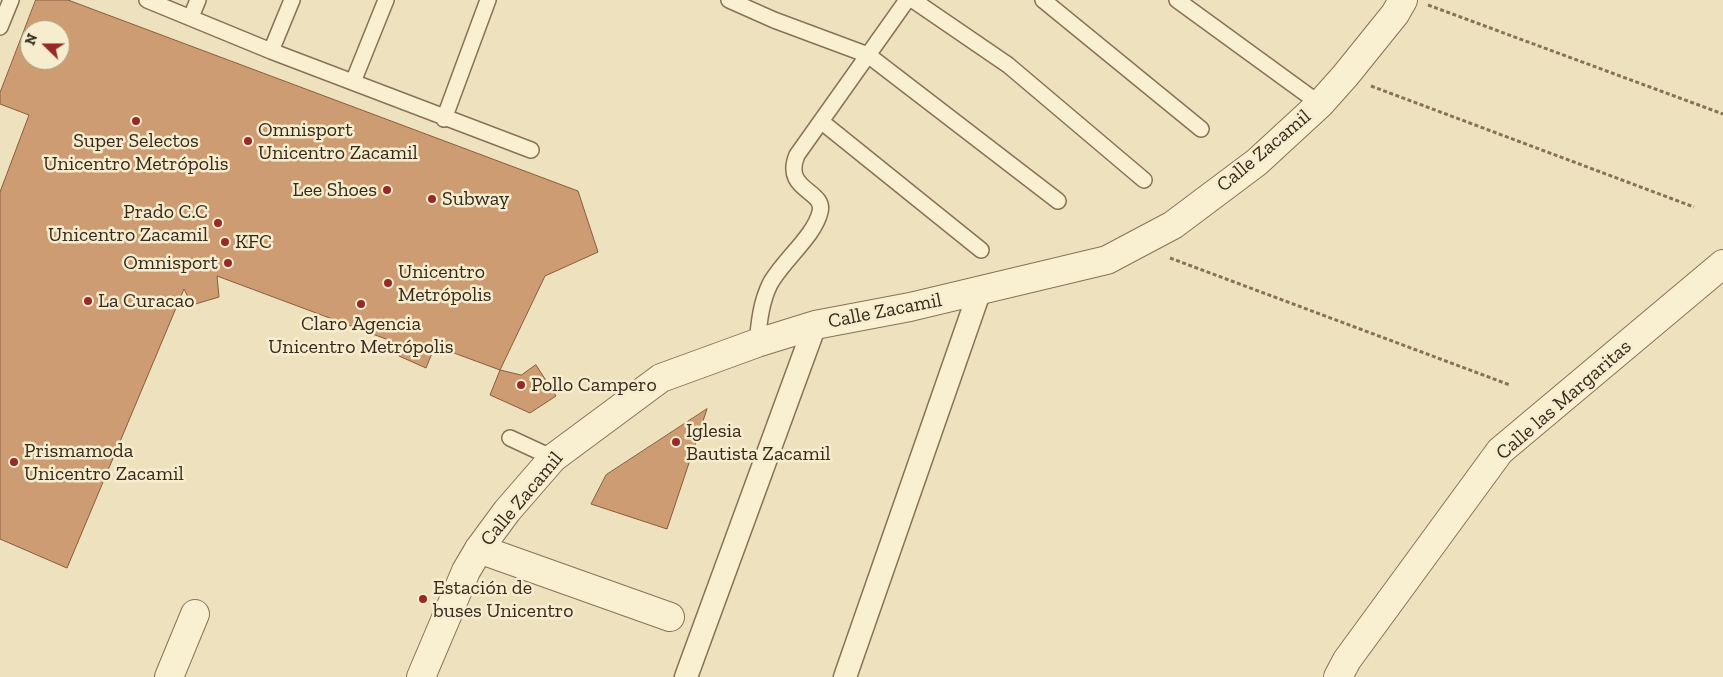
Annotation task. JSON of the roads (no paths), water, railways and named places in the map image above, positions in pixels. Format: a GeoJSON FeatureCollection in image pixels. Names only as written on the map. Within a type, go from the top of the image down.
{"type":"FeatureCollection","features":[{"type":"Feature","properties":{"kind":"street","name":"Calle Zacamil"},"geometry":{"type":"LineString","coordinates":[[421,677],[466,571],[478,549],[507,511],[553,458],[661,378],[757,343],[815,325],[910,307],[1107,260],[1173,225],[1257,162],[1320,104],[1395,14],[1413,2]]}},
{"type":"Feature","properties":{"kind":"street","name":"Calle las Margaritas"},"geometry":{"type":"LineString","coordinates":[[1338,677],[1347,660],[1500,451],[1723,264]]}},
{"type":"Feature","properties":{"kind":"street"},"geometry":{"type":"LineString","coordinates":[[844,677],[980,290]]}},
{"type":"Feature","properties":{"kind":"street"},"geometry":{"type":"LineString","coordinates":[[686,677],[815,325]]}},
{"type":"Feature","properties":{"kind":"street"},"geometry":{"type":"LineString","coordinates":[[478,549],[670,617]]}},
{"type":"Feature","properties":{"kind":"street"},"geometry":{"type":"LineString","coordinates":[[169,677],[195,614]]}},
{"type":"Feature","properties":{"kind":"lane"},"geometry":{"type":"LineString","coordinates":[[0,27],[11,0]]}},
{"type":"Feature","properties":{"kind":"lane"},"geometry":{"type":"LineString","coordinates":[[147,0],[444,119],[531,150]]}},
{"type":"Feature","properties":{"kind":"lane"},"geometry":{"type":"LineString","coordinates":[[191,17],[198,0]]}},
{"type":"Feature","properties":{"kind":"lane"},"geometry":{"type":"LineString","coordinates":[[271,51],[292,0]]}},
{"type":"Feature","properties":{"kind":"lane"},"geometry":{"type":"LineString","coordinates":[[353,82],[386,0]]}},
{"type":"Feature","properties":{"kind":"lane"},"geometry":{"type":"LineString","coordinates":[[444,119],[488,0]]}},
{"type":"Feature","properties":{"kind":"lane"},"geometry":{"type":"LineString","coordinates":[[729,0],[774,20],[868,55],[1058,201]]}},
{"type":"Feature","properties":{"kind":"lane"},"geometry":{"type":"LineString","coordinates":[[757,343],[763,302],[771,283],[815,223],[821,210],[820,202],[794,178],[792,167],[797,155],[907,0]]}},
{"type":"Feature","properties":{"kind":"lane"},"geometry":{"type":"LineString","coordinates":[[913,0],[1008,66],[1144,180]]}},
{"type":"Feature","properties":{"kind":"lane"},"geometry":{"type":"LineString","coordinates":[[1043,0],[1201,129]]}},
{"type":"Feature","properties":{"kind":"lane"},"geometry":{"type":"LineString","coordinates":[[1177,0],[1320,104]]}},
{"type":"Feature","properties":{"kind":"lane"},"geometry":{"type":"LineString","coordinates":[[822,122],[981,250]]}},
{"type":"Feature","properties":{"kind":"lane"},"geometry":{"type":"LineString","coordinates":[[510,438],[553,458]]}},
{"type":"Feature","properties":{"kind":"place","name":"Super Selectos Unicentro Metrópolis"},"geometry":{"type":"Point","coordinates":[136,121]}},
{"type":"Feature","properties":{"kind":"place","name":"Omnisport Unicentro Zacamil"},"geometry":{"type":"Point","coordinates":[248,141]}},
{"type":"Feature","properties":{"kind":"place","name":"Lee Shoes"},"geometry":{"type":"Point","coordinates":[387,190]}},
{"type":"Feature","properties":{"kind":"place","name":"Subway"},"geometry":{"type":"Point","coordinates":[432,199]}},
{"type":"Feature","properties":{"kind":"place","name":"Prado C.C Unicentro Zacamil"},"geometry":{"type":"Point","coordinates":[218,223]}},
{"type":"Feature","properties":{"kind":"place","name":"KFC"},"geometry":{"type":"Point","coordinates":[225,242]}},
{"type":"Feature","properties":{"kind":"place","name":"Omnisport"},"geometry":{"type":"Point","coordinates":[228,263]}},
{"type":"Feature","properties":{"kind":"place","name":"Unicentro Metrópolis"},"geometry":{"type":"Point","coordinates":[388,283]}},
{"type":"Feature","properties":{"kind":"place","name":"La Curacao"},"geometry":{"type":"Point","coordinates":[88,301]}},
{"type":"Feature","properties":{"kind":"place","name":"Claro Agencia Unicentro Metrópolis"},"geometry":{"type":"Point","coordinates":[361,304]}},
{"type":"Feature","properties":{"kind":"place","name":"Pollo Campero"},"geometry":{"type":"Point","coordinates":[521,385]}},
{"type":"Feature","properties":{"kind":"place","name":"Iglesia Bautista Zacamil"},"geometry":{"type":"Point","coordinates":[676,442]}},
{"type":"Feature","properties":{"kind":"place","name":"Prismamoda Unicentro Zacamil"},"geometry":{"type":"Point","coordinates":[14,462]}},
{"type":"Feature","properties":{"kind":"place","name":"Estación de buses Unicentro"},"geometry":{"type":"Point","coordinates":[423,599]}}]}
